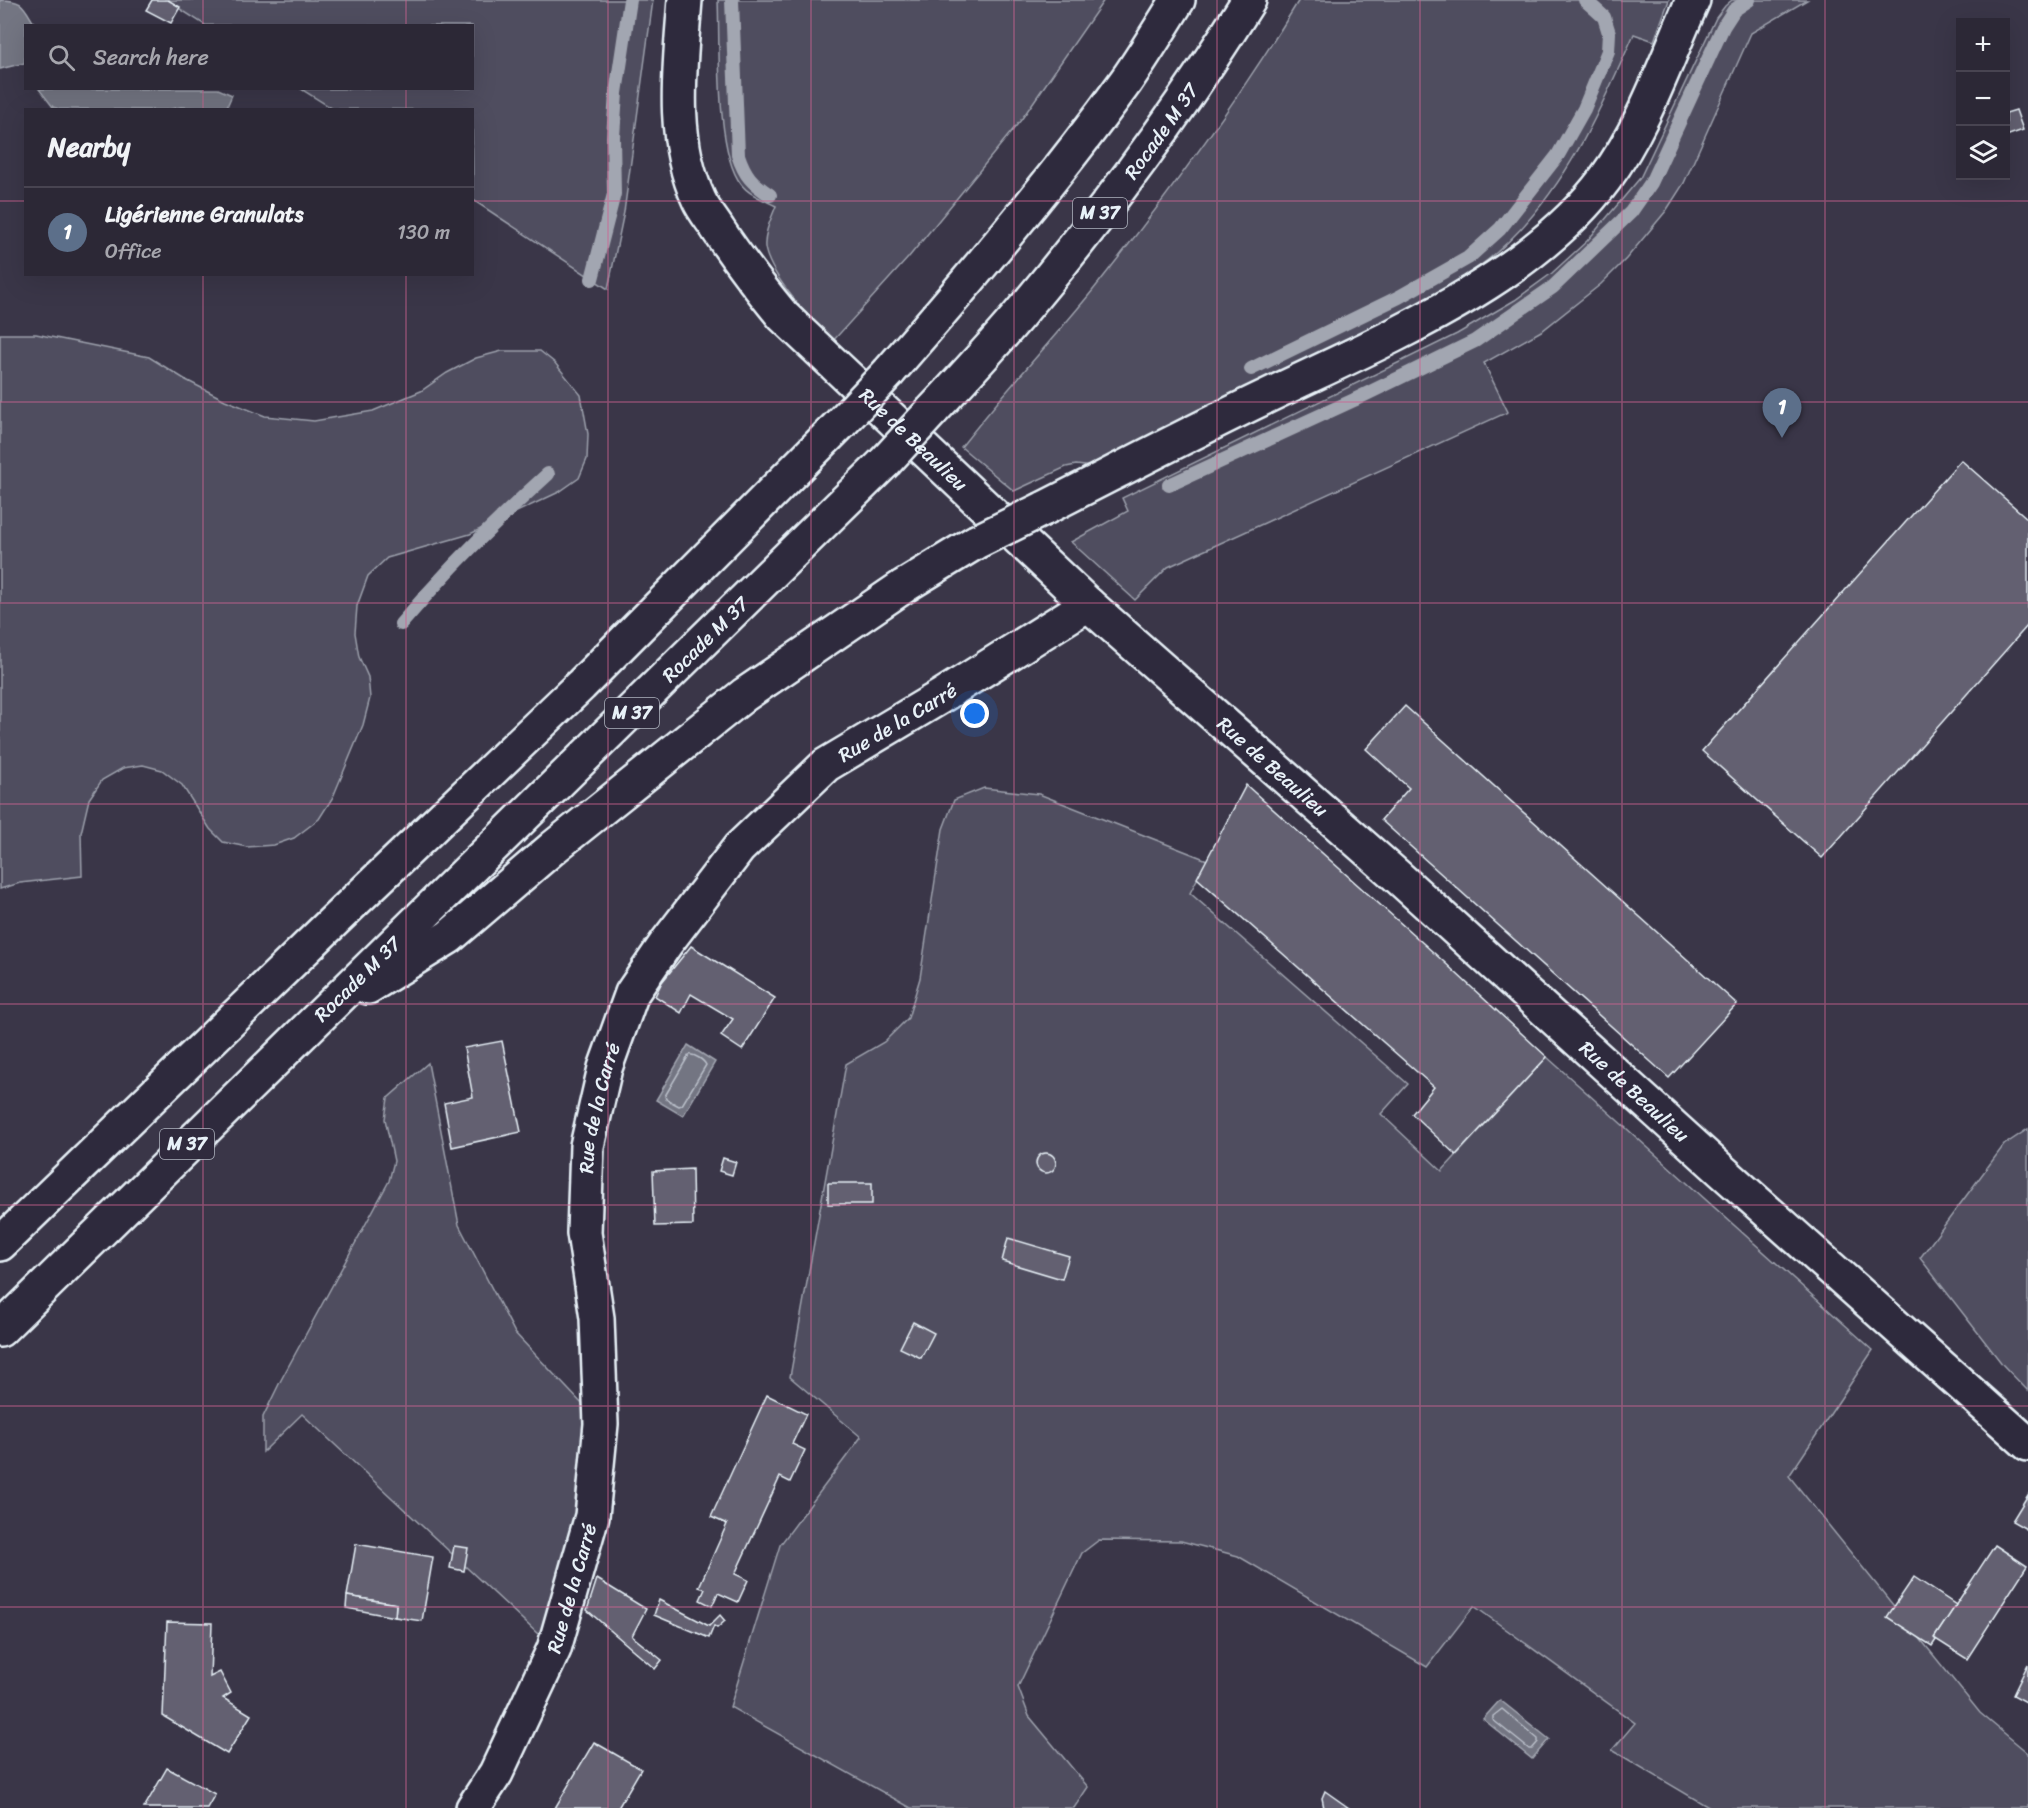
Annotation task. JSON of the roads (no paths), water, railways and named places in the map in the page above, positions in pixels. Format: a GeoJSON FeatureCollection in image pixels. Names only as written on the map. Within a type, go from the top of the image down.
{"type":"FeatureCollection","features":[{"type":"Feature","properties":{"kind":"main road","name":"Rue de Beaulieu"},"geometry":{"type":"LineString","coordinates":[[685,0],[680,70],[680,129],[687,164],[699,201],[743,267],[783,316],[1088,604],[1397,876],[1695,1147],[2028,1444]]}},
{"type":"Feature","properties":{"kind":"main road","name":"M 37"},"geometry":{"type":"LineString","coordinates":[[0,1244],[581,685],[841,423],[889,372],[1000,245],[1127,79],[1178,0]]}},
{"type":"Feature","properties":{"kind":"main road","name":"Rocade M 37"},"geometry":{"type":"LineString","coordinates":[[0,1330],[309,1024],[658,688],[885,462],[1017,317],[1103,210],[1155,142],[1249,0]]}},
{"type":"Feature","properties":{"kind":"main road"},"geometry":{"type":"LineString","coordinates":[[309,1024],[449,937],[554,847],[744,695],[904,586],[975,543],[1216,421],[1385,339],[1505,271],[1543,242],[1580,209],[1605,179],[1627,147],[1693,0]]}},
{"type":"Feature","properties":{"kind":"main road","name":"Rue de la Carré"},"geometry":{"type":"LineString","coordinates":[[473,1808],[496,1773],[554,1649],[592,1516],[601,1424],[597,1318],[584,1233],[586,1146],[605,1068],[632,993],[667,942],[739,848],[826,765],[1088,604]]}},
{"type":"Feature","properties":{"kind":"water"},"geometry":{"type":"Polygon","coordinates":[[[0,0],[14,1],[22,5],[34,24],[24,24],[24,63],[0,69],[0,0]]]}},
{"type":"Feature","properties":{"kind":"water"},"geometry":{"type":"Polygon","coordinates":[[[40,90],[220,90],[232,95],[226,108],[53,107],[40,90]]]}},
{"type":"Feature","properties":{"kind":"water"},"geometry":{"type":"Polygon","coordinates":[[[688,1045],[715,1062],[683,1116],[656,1100],[688,1045]]]}},
{"type":"Feature","properties":{"kind":"water"},"geometry":{"type":"Polygon","coordinates":[[[1500,1700],[1549,1739],[1532,1759],[1483,1719],[1500,1700]]]}},
{"type":"Feature","properties":{"kind":"waterway"},"geometry":{"type":"LineString","coordinates":[[592,279],[614,194],[613,137],[616,93],[630,0]]}},
{"type":"Feature","properties":{"kind":"waterway"},"geometry":{"type":"LineString","coordinates":[[732,0],[738,155],[750,178],[770,195]]}},
{"type":"Feature","properties":{"kind":"waterway"},"geometry":{"type":"LineString","coordinates":[[1251,369],[1399,297],[1468,258],[1500,229],[1558,155],[1584,109],[1608,51],[1609,33],[1604,17],[1585,0]]}},
{"type":"Feature","properties":{"kind":"waterway"},"geometry":{"type":"LineString","coordinates":[[1169,485],[1354,400],[1475,341],[1553,287],[1631,212],[1651,183],[1723,27],[1734,10],[1749,0]]}},
{"type":"Feature","properties":{"kind":"waterway"},"geometry":{"type":"LineString","coordinates":[[401,624],[472,547],[548,474]]}},
{"type":"Feature","properties":{"kind":"place","name":"Ligérienne Granulats"},"geometry":{"type":"Point","coordinates":[1782,438]}}]}
